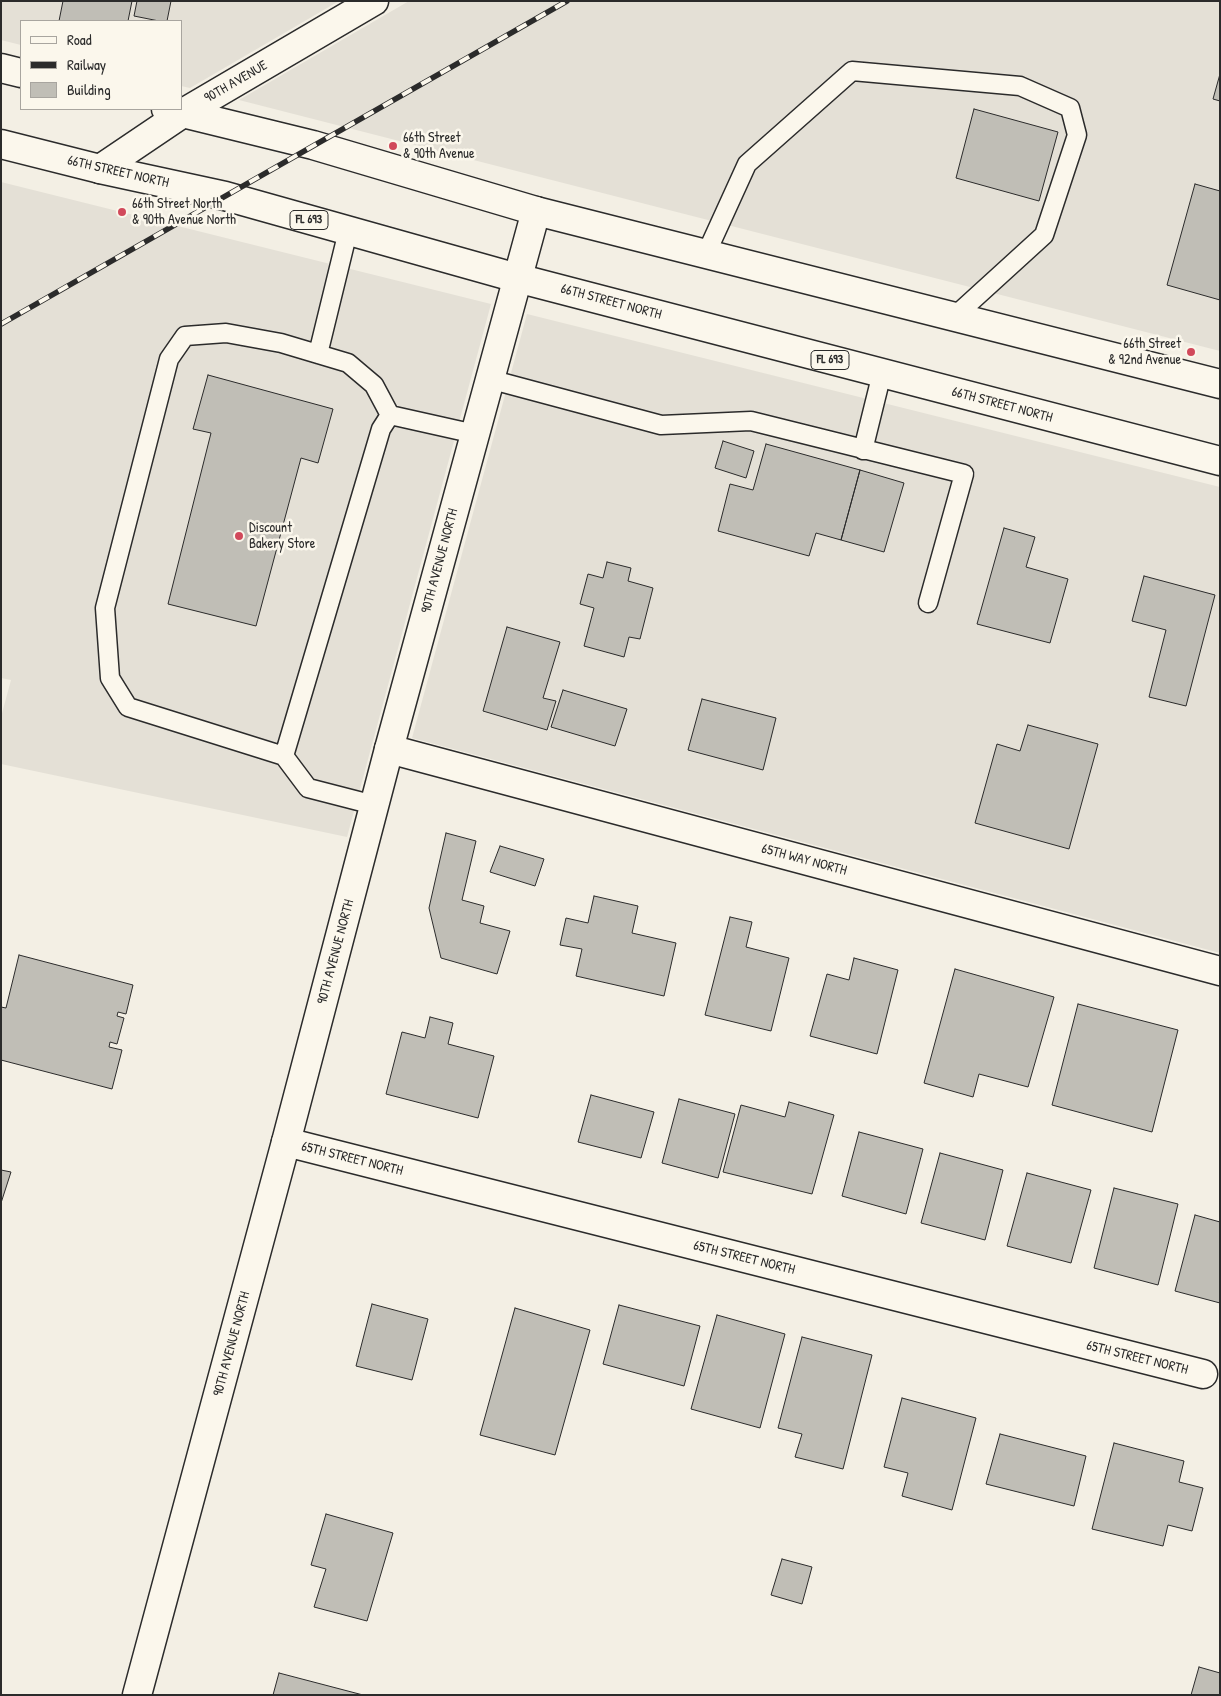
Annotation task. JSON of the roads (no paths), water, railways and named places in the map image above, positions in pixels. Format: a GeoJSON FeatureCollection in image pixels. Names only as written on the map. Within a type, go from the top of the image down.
{"type":"FeatureCollection","features":[{"type":"Feature","properties":{"kind":"street","name":"90TH AVENUE"},"geometry":{"type":"LineString","coordinates":[[182,107],[374,1]]}},
{"type":"Feature","properties":{"kind":"street"},"geometry":{"type":"LineString","coordinates":[[1,68],[20,73]]}},
{"type":"Feature","properties":{"kind":"street","name":"90TH AVENUE"},"geometry":{"type":"LineString","coordinates":[[100,169],[174,111]]}},
{"type":"Feature","properties":{"kind":"street"},"geometry":{"type":"LineString","coordinates":[[174,111],[313,145],[536,211],[1220,384]]}},
{"type":"Feature","properties":{"kind":"street","name":"66TH STREET NORTH"},"geometry":{"type":"LineString","coordinates":[[1,144],[100,169],[225,196],[517,278],[1220,462]]}},
{"type":"Feature","properties":{"kind":"street","name":"90TH AVENUE NORTH"},"geometry":{"type":"LineString","coordinates":[[137,1695],[286,1142],[389,749],[536,211]]}},
{"type":"Feature","properties":{"kind":"street","name":"65TH WAY NORTH"},"geometry":{"type":"LineString","coordinates":[[389,749],[1220,971]]}},
{"type":"Feature","properties":{"kind":"street","name":"65TH STREET NORTH"},"geometry":{"type":"LineString","coordinates":[[286,1142],[1202,1374]]}},
{"type":"Feature","properties":{"kind":"lane"},"geometry":{"type":"LineString","coordinates":[[706,254],[746,164],[852,71],[1020,86],[1070,108],[1077,135],[1044,236],[954,317]]}},
{"type":"Feature","properties":{"kind":"lane"},"geometry":{"type":"LineString","coordinates":[[318,354],[348,231]]}},
{"type":"Feature","properties":{"kind":"lane"},"geometry":{"type":"LineString","coordinates":[[374,805],[308,788],[284,756],[128,707],[110,678],[105,608],[169,358],[184,336],[226,333],[281,343],[348,363],[374,385],[390,415],[474,434]]}},
{"type":"Feature","properties":{"kind":"lane"},"geometry":{"type":"LineString","coordinates":[[863,450],[882,373]]}},
{"type":"Feature","properties":{"kind":"lane"},"geometry":{"type":"LineString","coordinates":[[489,379],[661,425],[751,421],[964,474],[928,603]]}},
{"type":"Feature","properties":{"kind":"lane"},"geometry":{"type":"LineString","coordinates":[[284,756],[381,429],[390,415]]}},
{"type":"Feature","properties":{"kind":"railway"},"geometry":{"type":"LineString","coordinates":[[1,324],[567,1]]}},
{"type":"Feature","properties":{"kind":"place","name":"66th Street & 90th Avenue"},"geometry":{"type":"Point","coordinates":[393,146]}},
{"type":"Feature","properties":{"kind":"place","name":"66th Street North & 90th Avenue North"},"geometry":{"type":"Point","coordinates":[122,212]}},
{"type":"Feature","properties":{"kind":"place","name":"66th Street & 92nd Avenue"},"geometry":{"type":"Point","coordinates":[1191,352]}},
{"type":"Feature","properties":{"kind":"place","name":"Discount Bakery Store"},"geometry":{"type":"Point","coordinates":[239,536]}}]}
